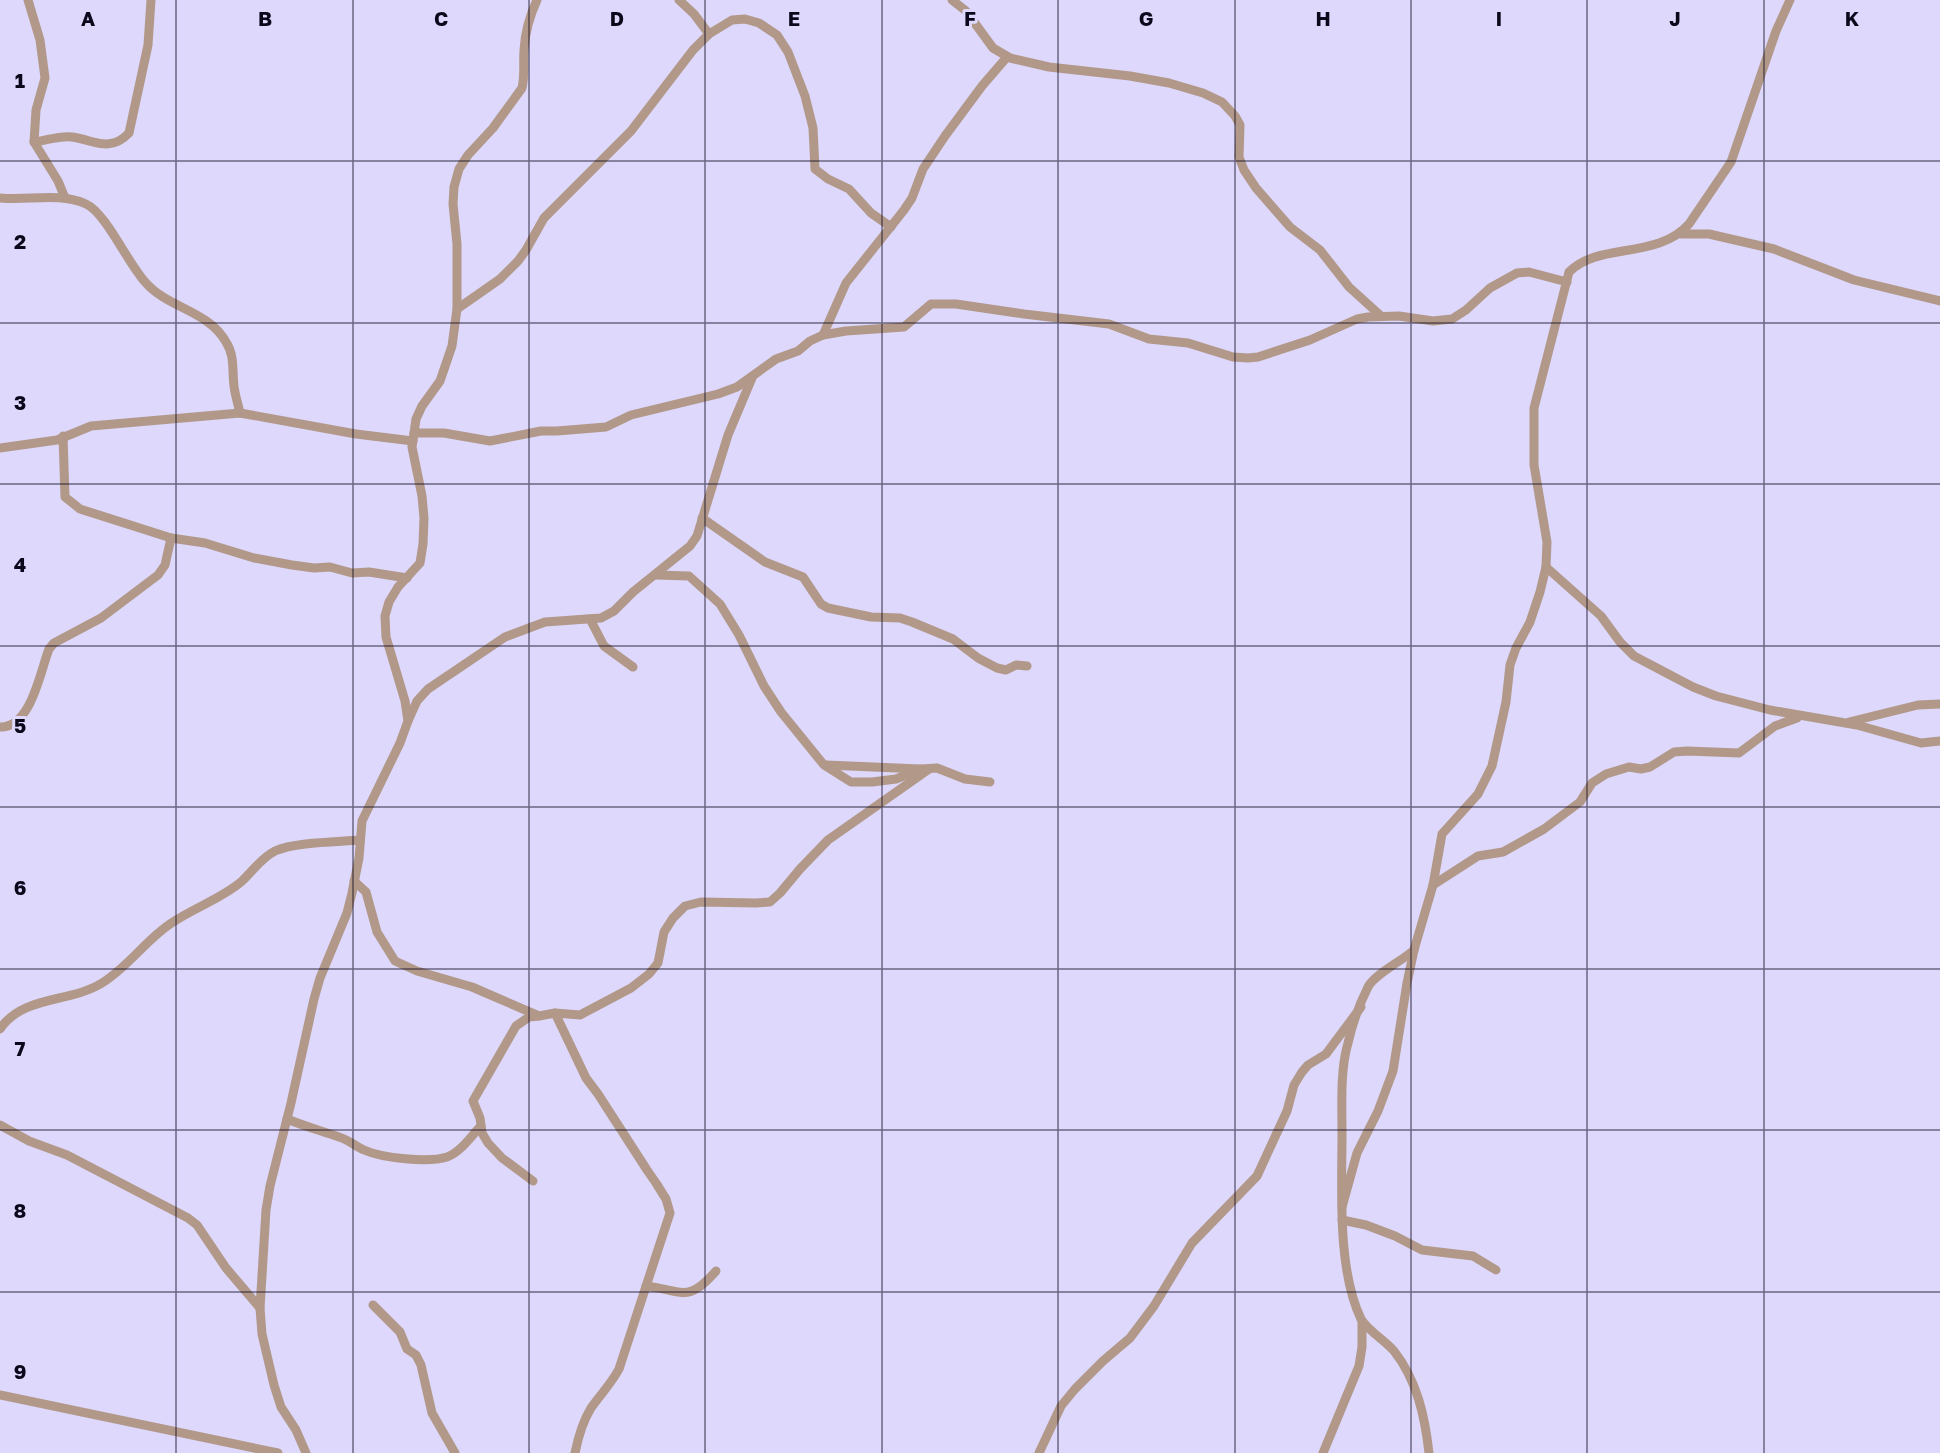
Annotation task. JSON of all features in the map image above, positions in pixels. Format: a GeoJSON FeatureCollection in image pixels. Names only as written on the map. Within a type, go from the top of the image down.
{"type":"FeatureCollection","features":[{"type":"Feature","properties":{"kind":"street"},"geometry":{"type":"LineString","coordinates":[[28,0],[45,64],[45,78],[36,110],[34,142],[58,181],[65,198]]}},
{"type":"Feature","properties":{"kind":"street"},"geometry":{"type":"LineString","coordinates":[[34,142],[70,137],[97,144],[109,144],[123,139],[129,133],[148,45],[151,0]]}},
{"type":"Feature","properties":{"kind":"street"},"geometry":{"type":"LineString","coordinates":[[408,720],[405,700],[386,637],[385,623],[389,602],[420,563],[424,518],[413,437],[416,419],[422,406],[440,381],[452,346],[457,309],[454,187],[459,169],[468,155],[493,128],[522,88],[524,49],[537,0]]}},
{"type":"Feature","properties":{"kind":"street"},"geometry":{"type":"LineString","coordinates":[[679,0],[710,34]]}},
{"type":"Feature","properties":{"kind":"street"},"geometry":{"type":"LineString","coordinates":[[952,0],[966,11],[993,48],[1007,57],[1049,67],[1169,83],[1203,93],[1222,102],[1240,125],[1239,157],[1244,170],[1256,188],[1290,227],[1320,250],[1349,287],[1381,316]]}},
{"type":"Feature","properties":{"kind":"street"},"geometry":{"type":"LineString","coordinates":[[1681,234],[1731,162],[1776,31],[1790,0]]}},
{"type":"Feature","properties":{"kind":"street"},"geometry":{"type":"LineString","coordinates":[[457,309],[500,279],[518,261],[544,218],[631,131],[693,50],[710,34],[732,20],[745,19],[759,23],[777,34],[788,52],[805,96],[815,137],[815,169],[828,179],[849,189],[871,213],[891,227]]}},
{"type":"Feature","properties":{"kind":"street"},"geometry":{"type":"LineString","coordinates":[[824,335],[846,283],[912,198],[923,170],[945,136],[1007,57]]}},
{"type":"Feature","properties":{"kind":"street"},"geometry":{"type":"LineString","coordinates":[[0,198],[20,200],[65,198],[94,208],[148,286],[160,296],[208,321],[226,340],[232,355],[234,388],[240,413]]}},
{"type":"Feature","properties":{"kind":"street"},"geometry":{"type":"LineString","coordinates":[[1342,1207],[1358,1153],[1378,1111],[1393,1071],[1398,1027],[1414,950],[1433,885],[1442,834],[1478,794],[1492,766],[1506,702],[1510,665],[1530,622],[1540,592],[1546,567],[1546,542],[1534,465],[1534,408],[1569,272],[1581,263],[1656,245],[1681,234],[1709,234],[1794,255],[1815,266],[1854,280],[1940,301]]}},
{"type":"Feature","properties":{"kind":"street"},"geometry":{"type":"LineString","coordinates":[[0,448],[8,445],[57,440],[91,426],[240,413],[356,434],[413,437],[444,433],[490,441],[541,430],[606,427],[632,415],[718,394],[737,387],[776,359],[798,351],[824,335],[904,327],[931,304],[956,304],[1024,315],[1108,324],[1149,339],[1188,343],[1243,358],[1258,357],[1310,340],[1357,319],[1399,316],[1433,321],[1452,319],[1490,288],[1516,273],[1529,272],[1567,282]]}},
{"type":"Feature","properties":{"kind":"street"},"geometry":{"type":"LineString","coordinates":[[306,1453],[296,1430],[281,1407],[262,1334],[260,1308],[266,1210],[314,999],[320,978],[347,913],[362,821],[366,810],[396,753],[417,701],[428,689],[505,637],[545,622],[601,618],[614,611],[633,592],[690,546],[697,536],[728,435],[752,378]]}},
{"type":"Feature","properties":{"kind":"street"},"geometry":{"type":"LineString","coordinates":[[63,436],[65,497],[80,509],[171,538],[205,543],[254,558],[292,565],[330,567],[352,573],[407,578]]}},
{"type":"Feature","properties":{"kind":"street"},"geometry":{"type":"LineString","coordinates":[[702,518],[765,562],[803,577],[820,604],[828,608],[871,617],[900,618],[953,639],[978,658],[997,668],[1006,670],[1016,665],[1027,666]]}},
{"type":"Feature","properties":{"kind":"street"},"geometry":{"type":"LineString","coordinates":[[0,727],[11,726],[26,711],[49,649],[101,618],[158,575],[165,565],[171,538]]}},
{"type":"Feature","properties":{"kind":"street"},"geometry":{"type":"LineString","coordinates":[[1546,567],[1601,616],[1620,642],[1634,656],[1693,687],[1716,696],[1802,717],[1843,723],[1921,743],[1940,741]]}},
{"type":"Feature","properties":{"kind":"street"},"geometry":{"type":"LineString","coordinates":[[656,575],[689,576],[720,604],[739,634],[764,686],[781,712],[824,765],[851,782],[896,779],[925,769]]}},
{"type":"Feature","properties":{"kind":"street"},"geometry":{"type":"LineString","coordinates":[[590,619],[604,646],[633,667]]}},
{"type":"Feature","properties":{"kind":"street"},"geometry":{"type":"LineString","coordinates":[[1843,723],[1918,705],[1940,704]]}},
{"type":"Feature","properties":{"kind":"street"},"geometry":{"type":"LineString","coordinates":[[1433,885],[1478,856],[1503,852],[1544,829],[1580,802],[1592,783],[1606,774],[1629,767],[1648,768],[1674,752],[1739,753],[1775,726],[1802,717]]}},
{"type":"Feature","properties":{"kind":"street"},"geometry":{"type":"LineString","coordinates":[[824,765],[937,768],[964,779],[990,782]]}},
{"type":"Feature","properties":{"kind":"street"},"geometry":{"type":"LineString","coordinates":[[533,1181],[495,1151],[482,1133],[473,1100],[516,1026],[529,1017],[555,1013],[580,1015],[641,982],[658,963],[664,932],[685,906],[701,902],[770,902],[828,840],[925,769]]}},
{"type":"Feature","properties":{"kind":"street"},"geometry":{"type":"LineString","coordinates":[[0,1029],[16,1014],[34,1004],[70,996],[100,984],[115,974],[155,935],[171,923],[226,892],[272,852],[312,844],[360,840]]}},
{"type":"Feature","properties":{"kind":"street"},"geometry":{"type":"LineString","coordinates":[[354,881],[366,892],[377,932],[395,961],[417,971],[472,987],[539,1016]]}},
{"type":"Feature","properties":{"kind":"street"},"geometry":{"type":"LineString","coordinates":[[1323,1453],[1359,1366],[1362,1347],[1362,1321],[1352,1290],[1342,1220],[1342,1093],[1347,1044],[1369,986],[1414,950]]}},
{"type":"Feature","properties":{"kind":"street"},"geometry":{"type":"LineString","coordinates":[[1039,1453],[1061,1406],[1103,1361],[1130,1338],[1154,1306],[1192,1243],[1257,1176],[1302,1072],[1308,1065],[1326,1054],[1361,1007]]}},
{"type":"Feature","properties":{"kind":"street"},"geometry":{"type":"LineString","coordinates":[[555,1013],[586,1078],[656,1182],[670,1209],[619,1369],[612,1383],[591,1408],[575,1453]]}},
{"type":"Feature","properties":{"kind":"street"},"geometry":{"type":"LineString","coordinates":[[286,1119],[348,1140],[363,1150],[395,1157],[423,1159],[447,1157],[481,1126]]}},
{"type":"Feature","properties":{"kind":"street"},"geometry":{"type":"LineString","coordinates":[[0,1125],[29,1141],[67,1155],[188,1218],[197,1225],[211,1248],[260,1308]]}},
{"type":"Feature","properties":{"kind":"street"},"geometry":{"type":"LineString","coordinates":[[1342,1220],[1376,1228],[1422,1250],[1473,1256],[1496,1270]]}},
{"type":"Feature","properties":{"kind":"street"},"geometry":{"type":"LineString","coordinates":[[646,1286],[685,1293],[692,1292],[703,1286],[716,1271]]}},
{"type":"Feature","properties":{"kind":"street"},"geometry":{"type":"LineString","coordinates":[[373,1305],[400,1332],[407,1349],[416,1356],[421,1365],[432,1413],[455,1453]]}},
{"type":"Feature","properties":{"kind":"street"},"geometry":{"type":"LineString","coordinates":[[1362,1321],[1394,1351],[1416,1391],[1425,1422],[1429,1453]]}},
{"type":"Feature","properties":{"kind":"street"},"geometry":{"type":"LineString","coordinates":[[0,1395],[278,1453]]}}]}
